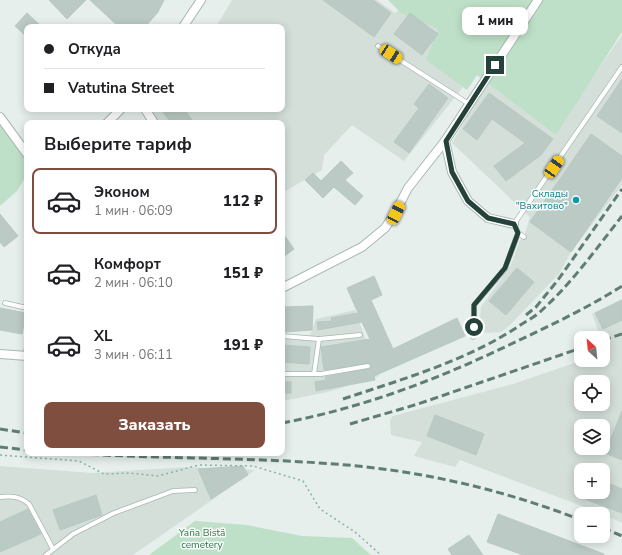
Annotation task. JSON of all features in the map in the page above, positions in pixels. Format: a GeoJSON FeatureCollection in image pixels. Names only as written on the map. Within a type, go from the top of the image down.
{"type":"FeatureCollection","features":[{"type":"Feature","properties":{"kind":"street"},"geometry":{"type":"LineString","coordinates":[[185,24],[201,0]]}},
{"type":"Feature","properties":{"kind":"street"},"geometry":{"type":"LineString","coordinates":[[285,286],[362,247],[381,232],[396,213],[408,188],[446,141],[538,0]]}},
{"type":"Feature","properties":{"kind":"street"},"geometry":{"type":"LineString","coordinates":[[110,120],[118,112]]}},
{"type":"Feature","properties":{"kind":"street"},"geometry":{"type":"LineString","coordinates":[[0,117],[24,150]]}},
{"type":"Feature","properties":{"kind":"street"},"geometry":{"type":"LineString","coordinates":[[446,141],[452,172],[468,201],[488,218],[514,224]]}},
{"type":"Feature","properties":{"kind":"street"},"geometry":{"type":"LineString","coordinates":[[0,354],[24,356]]}},
{"type":"Feature","properties":{"kind":"lane"},"geometry":{"type":"LineString","coordinates":[[378,46],[470,104]]}},
{"type":"Feature","properties":{"kind":"lane"},"geometry":{"type":"LineString","coordinates":[[524,237],[518,233],[514,224],[622,67]]}},
{"type":"Feature","properties":{"kind":"lane"},"geometry":{"type":"LineString","coordinates":[[473,338],[474,305],[505,268],[518,233]]}},
{"type":"Feature","properties":{"kind":"lane"},"geometry":{"type":"LineString","coordinates":[[5,303],[24,307]]}},
{"type":"Feature","properties":{"kind":"lane"},"geometry":{"type":"LineString","coordinates":[[285,336],[319,339],[360,335]]}},
{"type":"Feature","properties":{"kind":"lane"},"geometry":{"type":"LineString","coordinates":[[314,374],[319,339]]}},
{"type":"Feature","properties":{"kind":"lane"},"geometry":{"type":"LineString","coordinates":[[285,374],[314,374],[368,366]]}},
{"type":"Feature","properties":{"kind":"lane"},"geometry":{"type":"LineString","coordinates":[[46,555],[73,534],[114,513],[173,491],[195,490]]}},
{"type":"Feature","properties":{"kind":"lane"},"geometry":{"type":"LineString","coordinates":[[0,497],[12,496],[22,498],[29,504],[54,549]]}},
{"type":"Feature","properties":{"kind":"path"},"geometry":{"type":"LineString","coordinates":[[0,455],[79,461],[104,474],[130,473],[158,476],[199,465],[252,466],[303,481],[320,509],[355,532],[381,555]]}},
{"type":"Feature","properties":{"kind":"shaded area"},"geometry":{"type":"Polygon","coordinates":[[[232,0],[377,0],[395,13],[405,6],[442,31],[468,81],[404,161],[352,125],[324,155],[322,170],[285,191],[285,120],[157,120],[152,112],[285,112],[285,24],[218,24],[232,0]]]}},
{"type":"Feature","properties":{"kind":"shaded area"},"geometry":{"type":"Polygon","coordinates":[[[622,35],[622,185],[571,252],[559,274],[509,326],[501,332],[485,333],[479,327],[481,307],[511,265],[520,240],[524,237],[530,217],[452,143],[489,79],[560,125],[622,35]]]}},
{"type":"Feature","properties":{"kind":"shaded area"},"geometry":{"type":"Polygon","coordinates":[[[622,299],[622,523],[610,517],[610,507],[584,507],[460,460],[455,467],[414,456],[422,442],[391,435],[390,420],[393,416],[513,384],[574,363],[574,367],[610,367],[610,331],[598,331],[592,314],[622,299]]]}},
{"type":"Feature","properties":{"kind":"shaded area"},"geometry":{"type":"Polygon","coordinates":[[[355,310],[379,376],[328,392],[285,400],[285,334],[310,335],[316,319],[355,310]]]}},
{"type":"Feature","properties":{"kind":"shaded area"},"geometry":{"type":"Polygon","coordinates":[[[0,466],[92,473],[187,467],[255,470],[133,555],[0,555],[0,466]]]}},
{"type":"Feature","properties":{"kind":"green space"},"geometry":{"type":"Polygon","coordinates":[[[388,0],[622,0],[622,32],[556,135],[477,75],[467,90],[426,60],[438,29],[401,13],[388,0]]]}},
{"type":"Feature","properties":{"kind":"green space"},"geometry":{"type":"Polygon","coordinates":[[[0,117],[24,150],[24,179],[17,191],[0,206],[0,117]]]}},
{"type":"Feature","properties":{"kind":"green space","name":"Yaña Bistä cemetery"},"geometry":{"type":"Polygon","coordinates":[[[195,521],[247,525],[302,536],[352,538],[371,555],[149,555],[195,521]]]}},
{"type":"Feature","properties":{"kind":"building"},"geometry":{"type":"Polygon","coordinates":[[[49,0],[86,0],[67,19],[49,0]]]}},
{"type":"Feature","properties":{"kind":"building"},"geometry":{"type":"Polygon","coordinates":[[[90,0],[164,0],[158,12],[148,24],[116,24],[90,0]]]}},
{"type":"Feature","properties":{"kind":"building"},"geometry":{"type":"Polygon","coordinates":[[[323,0],[373,0],[391,13],[374,37],[323,0]]]}},
{"type":"Feature","properties":{"kind":"building"},"geometry":{"type":"Polygon","coordinates":[[[27,13],[39,24],[24,24],[24,34],[15,26],[27,13]]]}},
{"type":"Feature","properties":{"kind":"building"},"geometry":{"type":"Polygon","coordinates":[[[410,13],[438,34],[422,55],[394,34],[410,13]]]}},
{"type":"Feature","properties":{"kind":"building"},"geometry":{"type":"Polygon","coordinates":[[[622,79],[622,133],[597,116],[622,79]]]}},
{"type":"Feature","properties":{"kind":"building"},"geometry":{"type":"Polygon","coordinates":[[[429,84],[448,98],[409,153],[394,142],[419,108],[414,104],[429,84]]]}},
{"type":"Feature","properties":{"kind":"building"},"geometry":{"type":"Polygon","coordinates":[[[489,93],[553,139],[541,155],[506,181],[494,166],[525,143],[492,119],[477,140],[463,129],[489,93]]]}},
{"type":"Feature","properties":{"kind":"building"},"geometry":{"type":"Polygon","coordinates":[[[163,112],[186,112],[192,120],[169,120],[163,112]]]}},
{"type":"Feature","properties":{"kind":"building","name":"Склады \"Вахитово\""},"geometry":{"type":"Polygon","coordinates":[[[591,134],[622,156],[622,178],[571,252],[530,222],[591,134]]]}},
{"type":"Feature","properties":{"kind":"building"},"geometry":{"type":"Polygon","coordinates":[[[341,161],[353,173],[345,180],[363,196],[355,205],[334,187],[323,198],[305,180],[313,173],[321,181],[341,161]]]}},
{"type":"Feature","properties":{"kind":"building"},"geometry":{"type":"Polygon","coordinates":[[[0,214],[18,236],[4,247],[0,242],[0,214]]]}},
{"type":"Feature","properties":{"kind":"building"},"geometry":{"type":"Polygon","coordinates":[[[285,236],[294,249],[285,256],[285,236]]]}},
{"type":"Feature","properties":{"kind":"building"},"geometry":{"type":"Polygon","coordinates":[[[517,268],[534,282],[506,315],[489,301],[517,268]]]}},
{"type":"Feature","properties":{"kind":"building"},"geometry":{"type":"Polygon","coordinates":[[[374,276],[382,295],[371,300],[393,349],[457,318],[465,336],[374,376],[375,380],[316,391],[315,382],[326,380],[325,377],[371,368],[371,364],[368,363],[324,370],[321,347],[370,339],[362,322],[318,330],[317,322],[332,321],[331,318],[358,313],[347,288],[374,276]]]}},
{"type":"Feature","properties":{"kind":"building"},"geometry":{"type":"Polygon","coordinates":[[[622,300],[622,320],[603,329],[595,313],[622,300]]]}},
{"type":"Feature","properties":{"kind":"building"},"geometry":{"type":"Polygon","coordinates":[[[313,306],[312,330],[285,332],[285,307],[313,306]]]}},
{"type":"Feature","properties":{"kind":"building"},"geometry":{"type":"Polygon","coordinates":[[[0,308],[24,313],[22,334],[0,330],[0,308]]]}},
{"type":"Feature","properties":{"kind":"building"},"geometry":{"type":"Polygon","coordinates":[[[285,345],[310,347],[309,364],[285,362],[285,345]]]}},
{"type":"Feature","properties":{"kind":"building"},"geometry":{"type":"Polygon","coordinates":[[[285,382],[291,382],[291,393],[285,393],[285,382]]]}},
{"type":"Feature","properties":{"kind":"building"},"geometry":{"type":"Polygon","coordinates":[[[622,411],[622,460],[610,455],[610,441],[622,411]]]}},
{"type":"Feature","properties":{"kind":"building"},"geometry":{"type":"Polygon","coordinates":[[[435,415],[484,434],[476,455],[427,436],[435,415]]]}},
{"type":"Feature","properties":{"kind":"building"},"geometry":{"type":"Polygon","coordinates":[[[243,466],[248,475],[211,499],[198,469],[243,466]]]}},
{"type":"Feature","properties":{"kind":"building"},"geometry":{"type":"Polygon","coordinates":[[[610,484],[622,489],[622,513],[610,508],[610,507],[585,499],[610,499],[610,484]]]}},
{"type":"Feature","properties":{"kind":"building"},"geometry":{"type":"Polygon","coordinates":[[[96,495],[102,515],[60,530],[53,510],[96,495]]]}},
{"type":"Feature","properties":{"kind":"building"},"geometry":{"type":"Polygon","coordinates":[[[28,509],[41,534],[0,552],[0,522],[28,509]]]}},
{"type":"Feature","properties":{"kind":"building"},"geometry":{"type":"Polygon","coordinates":[[[498,514],[604,555],[523,555],[487,542],[498,514]]]}},
{"type":"Feature","properties":{"kind":"building"},"geometry":{"type":"Polygon","coordinates":[[[469,535],[483,555],[452,555],[448,549],[469,535]]]}},
{"type":"Feature","properties":{"kind":"railway"},"geometry":{"type":"LineString","coordinates":[[526,315],[536,307],[558,280],[622,189]]}},
{"type":"Feature","properties":{"kind":"railway"},"geometry":{"type":"LineString","coordinates":[[343,399],[456,359],[499,338],[533,317],[539,313],[573,277],[622,216]]}},
{"type":"Feature","properties":{"kind":"railway"},"geometry":{"type":"LineString","coordinates":[[285,422],[312,417],[370,401],[398,392],[454,370],[552,324],[622,286]]}},
{"type":"Feature","properties":{"kind":"railway"},"geometry":{"type":"LineString","coordinates":[[610,338],[622,334]]}},
{"type":"Feature","properties":{"kind":"railway"},"geometry":{"type":"LineString","coordinates":[[350,424],[418,404],[574,350]]}},
{"type":"Feature","properties":{"kind":"railway"},"geometry":{"type":"LineString","coordinates":[[0,429],[24,433]]}},
{"type":"Feature","properties":{"kind":"railway"},"geometry":{"type":"LineString","coordinates":[[0,447],[24,450]]}},
{"type":"Feature","properties":{"kind":"railway"},"geometry":{"type":"LineString","coordinates":[[134,456],[301,462],[397,471],[428,476],[490,490],[574,517]]}},
{"type":"Feature","properties":{"kind":"railway"},"geometry":{"type":"LineString","coordinates":[[610,531],[622,536]]}},
{"type":"Feature","properties":{"kind":"place","name":"Склады \"Вахитово\""},"geometry":{"type":"Point","coordinates":[576,200]}},
{"type":"Feature","properties":{"kind":"route"},"geometry":{"type":"LineString","coordinates":[[474,327],[474,305],[505,268],[518,233],[514,224],[488,218],[468,201],[452,172],[446,141],[495,65]]}}]}
